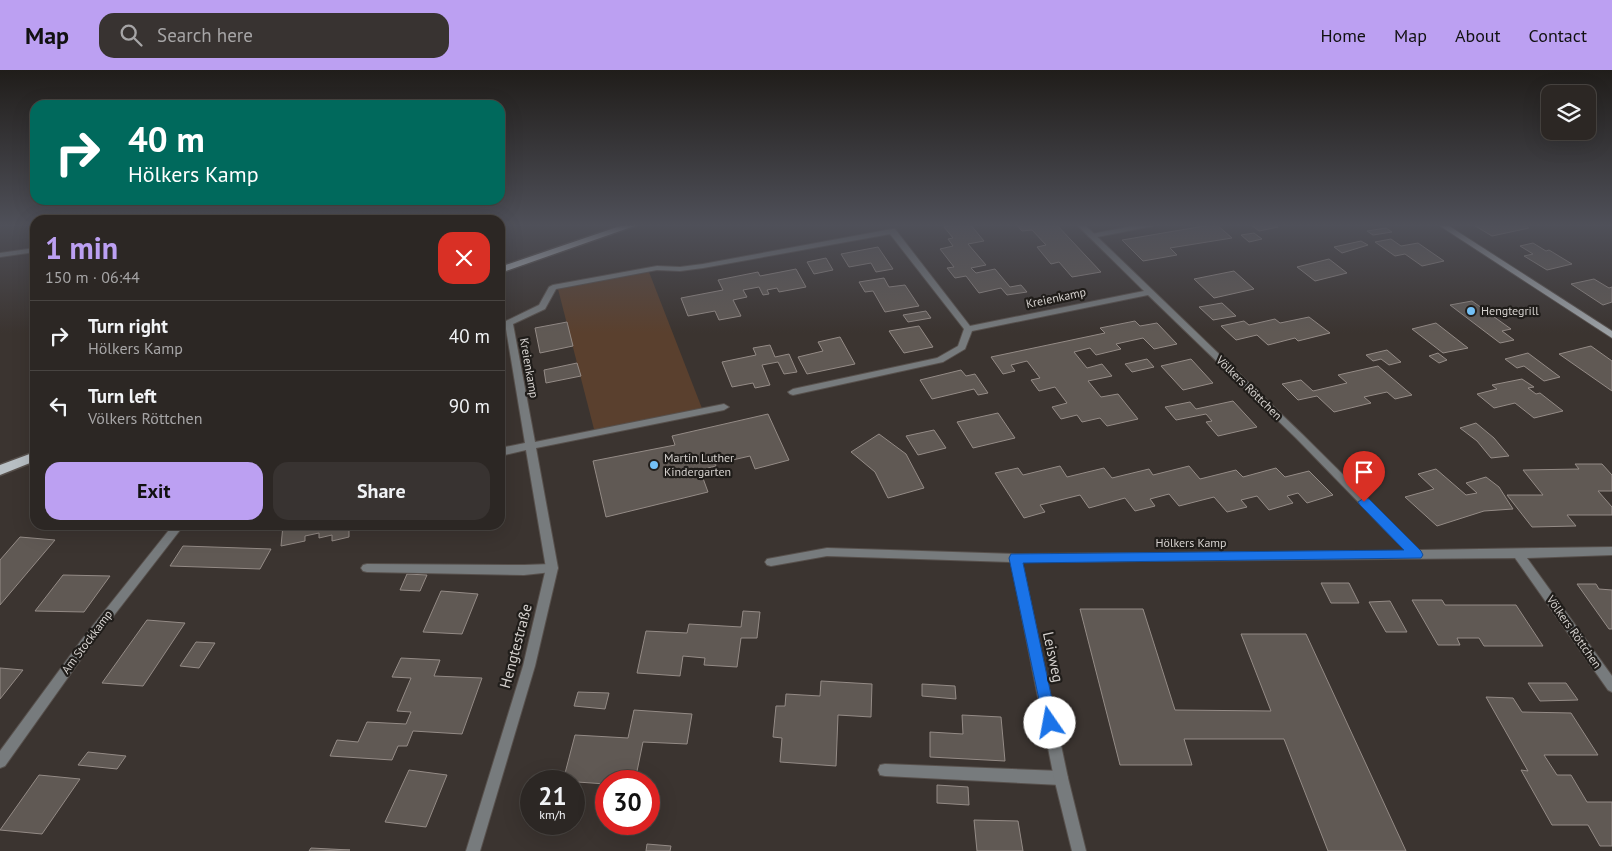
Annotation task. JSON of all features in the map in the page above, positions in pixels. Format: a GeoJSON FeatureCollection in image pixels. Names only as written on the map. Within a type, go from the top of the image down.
{"type":"FeatureCollection","features":[{"type":"Feature","properties":{"kind":"main road"},"geometry":{"type":"LineString","coordinates":[[505,268],[528,260]]}},
{"type":"Feature","properties":{"kind":"main road"},"geometry":{"type":"LineString","coordinates":[[1497,260],[1612,335]]}},
{"type":"Feature","properties":{"kind":"main road"},"geometry":{"type":"LineString","coordinates":[[0,470],[30,458]]}},
{"type":"Feature","properties":{"kind":"street","name":"Kreienkamp"},"geometry":{"type":"LineString","coordinates":[[530,446],[509,323],[542,308],[553,287],[657,268],[680,270],[733,260]]}},
{"type":"Feature","properties":{"kind":"street","name":"Kreienkamp"},"geometry":{"type":"LineString","coordinates":[[915,260],[968,329],[1150,292]]}},
{"type":"Feature","properties":{"kind":"street","name":"Völkers Röttchen"},"geometry":{"type":"LineString","coordinates":[[1117,260],[1299,436],[1417,555]]}},
{"type":"Feature","properties":{"kind":"street"},"geometry":{"type":"LineString","coordinates":[[793,392],[940,360],[962,347],[968,329]]}},
{"type":"Feature","properties":{"kind":"street"},"geometry":{"type":"LineString","coordinates":[[505,451],[724,407]]}},
{"type":"Feature","properties":{"kind":"street","name":"Hengtestraße"},"geometry":{"type":"LineString","coordinates":[[473,851],[529,666],[552,568],[530,446]]}},
{"type":"Feature","properties":{"kind":"street","name":"Am Stockkamp"},"geometry":{"type":"LineString","coordinates":[[0,762],[56,682],[141,570],[175,530]]}},
{"type":"Feature","properties":{"kind":"street","name":"Hölkers Kamp"},"geometry":{"type":"LineString","coordinates":[[771,562],[827,552],[1016,558],[1518,554],[1612,551]]}},
{"type":"Feature","properties":{"kind":"street","name":"Völkers Röttchen"},"geometry":{"type":"LineString","coordinates":[[1518,554],[1612,686]]}},
{"type":"Feature","properties":{"kind":"street","name":"Leisweg"},"geometry":{"type":"LineString","coordinates":[[1016,558],[1061,778],[1079,851]]}},
{"type":"Feature","properties":{"kind":"street"},"geometry":{"type":"LineString","coordinates":[[367,568],[524,570],[552,568]]}},
{"type":"Feature","properties":{"kind":"street"},"geometry":{"type":"LineString","coordinates":[[884,770],[1061,778]]}},
{"type":"Feature","properties":{"kind":"shaded area"},"geometry":{"type":"Polygon","coordinates":[[[649,272],[703,411],[595,433],[558,289],[649,272]]]}},
{"type":"Feature","properties":{"kind":"building"},"geometry":{"type":"Polygon","coordinates":[[[827,260],[833,270],[814,274],[807,262],[827,260]]]}},
{"type":"Feature","properties":{"kind":"building"},"geometry":{"type":"Polygon","coordinates":[[[845,260],[887,260],[893,269],[876,272],[871,263],[849,267],[845,260]]]}},
{"type":"Feature","properties":{"kind":"building"},"geometry":{"type":"Polygon","coordinates":[[[949,260],[982,260],[986,265],[971,268],[976,273],[995,269],[1010,287],[1021,285],[1027,292],[1007,295],[1001,288],[979,293],[966,276],[955,278],[947,268],[954,267],[949,260]]]}},
{"type":"Feature","properties":{"kind":"building"},"geometry":{"type":"Polygon","coordinates":[[[1048,260],[1090,260],[1101,272],[1072,277],[1059,262],[1051,264],[1048,260]]]}},
{"type":"Feature","properties":{"kind":"building"},"geometry":{"type":"Polygon","coordinates":[[[1331,260],[1347,273],[1315,281],[1297,267],[1331,260]]]}},
{"type":"Feature","properties":{"kind":"building"},"geometry":{"type":"Polygon","coordinates":[[[1414,260],[1444,261],[1422,266],[1414,260]]]}},
{"type":"Feature","properties":{"kind":"building"},"geometry":{"type":"Polygon","coordinates":[[[1531,260],[1566,260],[1572,264],[1547,270],[1531,260]]]}},
{"type":"Feature","properties":{"kind":"building"},"geometry":{"type":"Polygon","coordinates":[[[796,269],[806,287],[779,292],[777,288],[767,290],[769,294],[763,295],[759,287],[743,290],[747,297],[733,300],[741,316],[719,320],[715,311],[688,316],[681,298],[723,290],[718,280],[758,272],[760,276],[796,269]]]}},
{"type":"Feature","properties":{"kind":"building"},"geometry":{"type":"Polygon","coordinates":[[[1234,271],[1254,289],[1214,298],[1194,279],[1234,271]]]}},
{"type":"Feature","properties":{"kind":"building"},"geometry":{"type":"Polygon","coordinates":[[[884,278],[889,287],[905,285],[919,306],[885,312],[873,291],[865,292],[859,282],[884,278]]]}},
{"type":"Feature","properties":{"kind":"building"},"geometry":{"type":"Polygon","coordinates":[[[1594,279],[1609,288],[1612,287],[1612,302],[1603,305],[1571,284],[1594,279]]]}},
{"type":"Feature","properties":{"kind":"building"},"geometry":{"type":"Polygon","coordinates":[[[1472,301],[1511,329],[1502,331],[1514,340],[1500,343],[1450,305],[1472,301]]]}},
{"type":"Feature","properties":{"kind":"building"},"geometry":{"type":"Polygon","coordinates":[[[1222,303],[1236,316],[1213,320],[1199,307],[1222,303]]]}},
{"type":"Feature","properties":{"kind":"building"},"geometry":{"type":"Polygon","coordinates":[[[926,311],[931,318],[908,322],[903,315],[926,311]]]}},
{"type":"Feature","properties":{"kind":"building"},"geometry":{"type":"Polygon","coordinates":[[[1309,317],[1330,333],[1298,341],[1295,338],[1268,345],[1257,335],[1236,340],[1221,326],[1244,321],[1249,325],[1275,319],[1280,323],[1309,317]]]}},
{"type":"Feature","properties":{"kind":"building"},"geometry":{"type":"Polygon","coordinates":[[[1135,321],[1140,326],[1157,323],[1177,344],[1154,349],[1143,338],[1116,344],[1121,349],[1096,355],[1090,348],[1074,352],[1087,368],[1102,364],[1112,376],[1088,381],[1101,397],[1118,394],[1138,419],[1107,426],[1100,418],[1082,422],[1077,415],[1061,419],[1052,407],[1067,403],[1055,387],[1039,391],[1031,380],[1040,378],[1027,361],[1011,365],[1015,371],[1003,374],[991,357],[1105,333],[1100,328],[1135,321]]]}},
{"type":"Feature","properties":{"kind":"building"},"geometry":{"type":"Polygon","coordinates":[[[567,322],[573,346],[540,353],[535,328],[567,322]]]}},
{"type":"Feature","properties":{"kind":"building"},"geometry":{"type":"Polygon","coordinates":[[[1436,323],[1468,348],[1443,353],[1412,329],[1436,323]]]}},
{"type":"Feature","properties":{"kind":"building"},"geometry":{"type":"Polygon","coordinates":[[[919,326],[933,347],[904,353],[889,331],[919,326]]]}},
{"type":"Feature","properties":{"kind":"building"},"geometry":{"type":"Polygon","coordinates":[[[840,337],[855,364],[807,374],[798,357],[823,351],[818,342],[840,337]]]}},
{"type":"Feature","properties":{"kind":"building"},"geometry":{"type":"Polygon","coordinates":[[[770,345],[775,357],[789,354],[797,372],[784,374],[778,362],[762,365],[770,385],[755,388],[753,383],[732,387],[722,362],[756,355],[753,348],[770,345]]]}},
{"type":"Feature","properties":{"kind":"building"},"geometry":{"type":"Polygon","coordinates":[[[1591,346],[1612,361],[1612,391],[1559,354],[1591,346]]]}},
{"type":"Feature","properties":{"kind":"building"},"geometry":{"type":"Polygon","coordinates":[[[1387,350],[1401,362],[1389,365],[1381,359],[1373,361],[1366,355],[1387,350]]]}},
{"type":"Feature","properties":{"kind":"building"},"geometry":{"type":"Polygon","coordinates":[[[1438,353],[1447,360],[1439,363],[1429,356],[1438,353]]]}},
{"type":"Feature","properties":{"kind":"building"},"geometry":{"type":"Polygon","coordinates":[[[1528,353],[1560,377],[1544,381],[1524,366],[1517,368],[1505,359],[1528,353]]]}},
{"type":"Feature","properties":{"kind":"building"},"geometry":{"type":"Polygon","coordinates":[[[1147,359],[1154,367],[1132,372],[1125,364],[1147,359]]]}},
{"type":"Feature","properties":{"kind":"building"},"geometry":{"type":"Polygon","coordinates":[[[1191,359],[1213,383],[1183,390],[1161,366],[1191,359]]]}},
{"type":"Feature","properties":{"kind":"building"},"geometry":{"type":"Polygon","coordinates":[[[577,363],[581,376],[546,383],[544,370],[577,363]]]}},
{"type":"Feature","properties":{"kind":"building"},"geometry":{"type":"Polygon","coordinates":[[[1378,366],[1412,395],[1395,399],[1387,392],[1364,397],[1371,403],[1334,412],[1317,396],[1298,400],[1282,384],[1301,380],[1313,391],[1347,383],[1338,375],[1378,366]]]}},
{"type":"Feature","properties":{"kind":"building"},"geometry":{"type":"Polygon","coordinates":[[[961,370],[966,376],[975,374],[988,393],[978,395],[974,389],[932,399],[920,380],[961,370]]]}},
{"type":"Feature","properties":{"kind":"building"},"geometry":{"type":"Polygon","coordinates":[[[1522,379],[1534,387],[1528,388],[1536,394],[1540,393],[1563,411],[1534,418],[1515,403],[1494,408],[1477,394],[1497,389],[1492,385],[1522,379]]]}},
{"type":"Feature","properties":{"kind":"building"},"geometry":{"type":"Polygon","coordinates":[[[1233,401],[1257,427],[1218,436],[1206,422],[1212,421],[1206,414],[1176,420],[1165,407],[1190,402],[1196,409],[1233,401]]]}},
{"type":"Feature","properties":{"kind":"building"},"geometry":{"type":"Polygon","coordinates":[[[998,413],[1015,438],[973,448],[957,422],[998,413]]]}},
{"type":"Feature","properties":{"kind":"building","name":"Martin Luther Kindergarten"},"geometry":{"type":"Polygon","coordinates":[[[768,414],[789,460],[755,469],[750,456],[715,464],[716,466],[700,470],[708,492],[606,517],[593,461],[675,445],[672,436],[768,414]]]}},
{"type":"Feature","properties":{"kind":"building"},"geometry":{"type":"Polygon","coordinates":[[[1476,423],[1494,438],[1509,456],[1491,458],[1477,441],[1460,428],[1476,423]]]}},
{"type":"Feature","properties":{"kind":"building"},"geometry":{"type":"Polygon","coordinates":[[[934,430],[946,448],[918,455],[906,436],[934,430]]]}},
{"type":"Feature","properties":{"kind":"building"},"geometry":{"type":"Polygon","coordinates":[[[879,434],[906,454],[924,488],[888,498],[875,472],[851,452],[879,434]]]}},
{"type":"Feature","properties":{"kind":"building"},"geometry":{"type":"Polygon","coordinates":[[[1575,464],[1602,464],[1612,475],[1612,491],[1598,491],[1612,507],[1612,515],[1567,515],[1576,526],[1532,527],[1507,495],[1543,495],[1523,470],[1579,469],[1575,464]]]}},
{"type":"Feature","properties":{"kind":"building"},"geometry":{"type":"Polygon","coordinates":[[[1060,466],[1067,477],[1104,468],[1112,478],[1149,469],[1153,475],[1189,466],[1200,479],[1236,470],[1243,477],[1276,468],[1285,477],[1309,471],[1333,495],[1307,503],[1298,493],[1287,496],[1293,503],[1269,510],[1257,496],[1241,500],[1247,507],[1227,512],[1214,497],[1179,506],[1169,494],[1150,499],[1155,506],[1135,511],[1125,498],[1089,508],[1080,495],[1040,505],[1045,512],[1024,518],[995,473],[1018,468],[1023,475],[1060,466]]]}},
{"type":"Feature","properties":{"kind":"building"},"geometry":{"type":"Polygon","coordinates":[[[1436,469],[1466,495],[1477,493],[1466,483],[1486,477],[1499,487],[1513,509],[1484,511],[1437,526],[1405,497],[1434,489],[1418,474],[1436,469]]]}},
{"type":"Feature","properties":{"kind":"building"},"geometry":{"type":"Polygon","coordinates":[[[283,530],[349,530],[349,537],[332,541],[332,535],[319,538],[319,533],[305,536],[305,541],[281,546],[283,530]]]}},
{"type":"Feature","properties":{"kind":"building"},"geometry":{"type":"Polygon","coordinates":[[[20,537],[55,540],[0,605],[0,560],[20,537]]]}},
{"type":"Feature","properties":{"kind":"building"},"geometry":{"type":"Polygon","coordinates":[[[183,546],[271,549],[260,569],[170,566],[183,546]]]}},
{"type":"Feature","properties":{"kind":"building"},"geometry":{"type":"Polygon","coordinates":[[[407,574],[427,575],[420,591],[400,590],[407,574]]]}},
{"type":"Feature","properties":{"kind":"building"},"geometry":{"type":"Polygon","coordinates":[[[63,575],[110,576],[84,612],[35,611],[63,575]]]}},
{"type":"Feature","properties":{"kind":"building"},"geometry":{"type":"Polygon","coordinates":[[[1321,583],[1349,583],[1359,603],[1331,603],[1321,583]]]}},
{"type":"Feature","properties":{"kind":"building"},"geometry":{"type":"Polygon","coordinates":[[[1577,584],[1596,584],[1599,589],[1612,590],[1612,629],[1609,629],[1577,584]]]}},
{"type":"Feature","properties":{"kind":"building"},"geometry":{"type":"Polygon","coordinates":[[[441,591],[478,594],[462,634],[423,632],[441,591]]]}},
{"type":"Feature","properties":{"kind":"building"},"geometry":{"type":"Polygon","coordinates":[[[1412,600],[1442,600],[1445,605],[1516,605],[1543,646],[1484,646],[1479,638],[1457,638],[1460,645],[1438,645],[1412,600]]]}},
{"type":"Feature","properties":{"kind":"building"},"geometry":{"type":"Polygon","coordinates":[[[1390,601],[1407,632],[1386,632],[1369,602],[1390,601]]]}},
{"type":"Feature","properties":{"kind":"building"},"geometry":{"type":"Polygon","coordinates":[[[1080,609],[1143,609],[1175,710],[1271,711],[1241,634],[1306,634],[1406,851],[1328,851],[1284,739],[1184,739],[1192,765],[1120,765],[1080,609]]]}},
{"type":"Feature","properties":{"kind":"building"},"geometry":{"type":"Polygon","coordinates":[[[743,611],[760,612],[757,638],[741,638],[737,667],[704,665],[705,658],[683,656],[680,676],[637,673],[646,631],[687,633],[689,624],[741,627],[743,611]]]}},
{"type":"Feature","properties":{"kind":"building"},"geometry":{"type":"Polygon","coordinates":[[[147,620],[185,623],[143,686],[102,683],[147,620]]]}},
{"type":"Feature","properties":{"kind":"building"},"geometry":{"type":"Polygon","coordinates":[[[196,642],[215,643],[199,668],[180,666],[196,642]]]}},
{"type":"Feature","properties":{"kind":"building"},"geometry":{"type":"Polygon","coordinates":[[[401,658],[440,660],[434,676],[482,678],[462,734],[413,731],[407,746],[398,746],[392,760],[330,756],[337,740],[358,742],[367,722],[406,724],[411,712],[397,711],[411,678],[392,677],[401,658]]]}},
{"type":"Feature","properties":{"kind":"building"},"geometry":{"type":"Polygon","coordinates":[[[0,668],[23,670],[0,699],[0,668]]]}},
{"type":"Feature","properties":{"kind":"building"},"geometry":{"type":"Polygon","coordinates":[[[821,681],[872,684],[871,717],[838,715],[836,766],[780,762],[782,738],[773,737],[776,706],[785,706],[786,694],[820,696],[821,681]]]}},
{"type":"Feature","properties":{"kind":"building"},"geometry":{"type":"Polygon","coordinates":[[[1528,683],[1566,683],[1578,700],[1540,701],[1528,683]]]}},
{"type":"Feature","properties":{"kind":"building"},"geometry":{"type":"Polygon","coordinates":[[[922,684],[955,686],[956,699],[922,696],[922,684]]]}},
{"type":"Feature","properties":{"kind":"building"},"geometry":{"type":"Polygon","coordinates":[[[578,692],[609,693],[605,709],[574,706],[578,692]]]}},
{"type":"Feature","properties":{"kind":"building"},"geometry":{"type":"Polygon","coordinates":[[[1486,697],[1513,698],[1522,712],[1571,713],[1598,755],[1544,755],[1557,775],[1571,775],[1587,802],[1612,802],[1612,846],[1600,846],[1588,825],[1552,825],[1521,770],[1528,771],[1486,697]]]}},
{"type":"Feature","properties":{"kind":"building"},"geometry":{"type":"Polygon","coordinates":[[[634,710],[692,714],[687,744],[643,742],[637,770],[595,770],[595,783],[585,783],[585,770],[566,770],[575,735],[628,738],[634,710]]]}},
{"type":"Feature","properties":{"kind":"building"},"geometry":{"type":"Polygon","coordinates":[[[962,715],[1001,717],[1005,761],[930,757],[930,732],[963,734],[962,715]]]}},
{"type":"Feature","properties":{"kind":"building"},"geometry":{"type":"Polygon","coordinates":[[[88,752],[126,756],[117,769],[78,765],[88,752]]]}},
{"type":"Feature","properties":{"kind":"building"},"geometry":{"type":"Polygon","coordinates":[[[409,770],[447,775],[426,827],[385,822],[409,770]]]}},
{"type":"Feature","properties":{"kind":"building"},"geometry":{"type":"Polygon","coordinates":[[[39,775],[80,779],[42,834],[0,830],[39,775]]]}},
{"type":"Feature","properties":{"kind":"building"},"geometry":{"type":"Polygon","coordinates":[[[937,785],[968,787],[969,805],[937,803],[937,785]]]}},
{"type":"Feature","properties":{"kind":"building"},"geometry":{"type":"Polygon","coordinates":[[[974,820],[1018,821],[1023,851],[977,851],[974,820]]]}},
{"type":"Feature","properties":{"kind":"building"},"geometry":{"type":"Polygon","coordinates":[[[647,844],[671,846],[670,851],[646,851],[647,844]]]}},
{"type":"Feature","properties":{"kind":"building"},"geometry":{"type":"Polygon","coordinates":[[[311,848],[350,850],[309,851],[311,848]]]}},
{"type":"Feature","properties":{"kind":"place","name":"Hengtegrill"},"geometry":{"type":"Point","coordinates":[1471,311]}},
{"type":"Feature","properties":{"kind":"place","name":"Martin Luther Kindergarten"},"geometry":{"type":"Point","coordinates":[654,465]}},
{"type":"Feature","properties":{"kind":"route"},"geometry":{"type":"LineString","coordinates":[[1050,723],[1016,558],[1417,555],[1364,502]]}}]}
